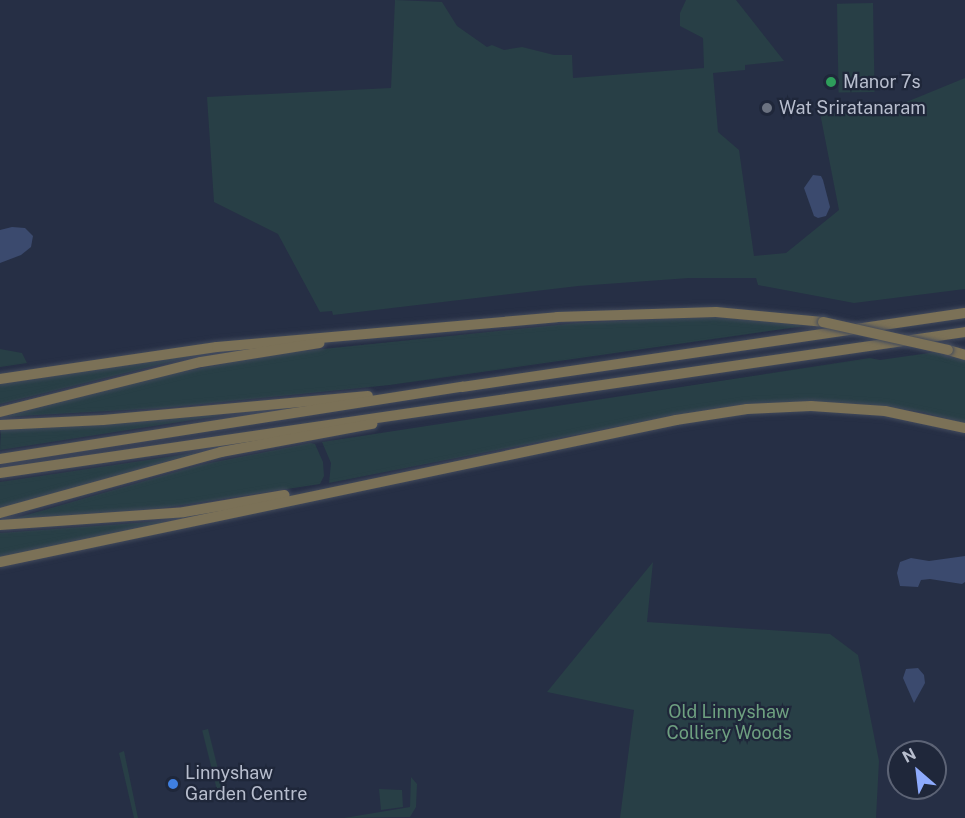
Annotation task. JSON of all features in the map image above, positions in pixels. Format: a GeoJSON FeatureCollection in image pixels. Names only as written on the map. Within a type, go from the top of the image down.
{"type":"FeatureCollection","features":[{"type":"Feature","properties":{"kind":"highway"},"geometry":{"type":"LineString","coordinates":[[0,379],[175,352],[314,337],[557,317],[650,312],[716,312],[823,322],[965,355]]}},
{"type":"Feature","properties":{"kind":"highway"},"geometry":{"type":"LineString","coordinates":[[0,459],[462,387],[965,313]]}},
{"type":"Feature","properties":{"kind":"highway"},"geometry":{"type":"LineString","coordinates":[[0,473],[350,420],[461,407],[965,332]]}},
{"type":"Feature","properties":{"kind":"highway"},"geometry":{"type":"LineString","coordinates":[[0,412],[201,362],[381,333]]}},
{"type":"Feature","properties":{"kind":"highway"},"geometry":{"type":"LineString","coordinates":[[0,425],[103,420],[462,387]]}},
{"type":"Feature","properties":{"kind":"highway"},"geometry":{"type":"LineString","coordinates":[[0,562],[676,420],[747,409],[811,406],[885,411],[965,428]]}},
{"type":"Feature","properties":{"kind":"highway"},"geometry":{"type":"LineString","coordinates":[[0,513],[221,452],[461,407]]}},
{"type":"Feature","properties":{"kind":"highway"},"geometry":{"type":"LineString","coordinates":[[0,525],[184,512],[486,460]]}},
{"type":"Feature","properties":{"kind":"green space"},"geometry":{"type":"Polygon","coordinates":[[[395,0],[442,2],[457,26],[487,47],[492,45],[504,50],[522,47],[554,55],[572,55],[573,78],[704,68],[703,38],[680,26],[680,13],[686,0],[736,0],[784,61],[745,65],[745,70],[713,73],[718,132],[739,150],[754,256],[786,253],[839,210],[820,113],[882,112],[965,78],[965,289],[854,303],[758,285],[756,278],[689,278],[578,286],[333,315],[332,311],[320,312],[278,234],[214,202],[207,97],[391,88],[395,0]]]}},
{"type":"Feature","properties":{"kind":"green space"},"geometry":{"type":"Polygon","coordinates":[[[873,3],[875,92],[839,93],[837,4],[873,3]]]}},
{"type":"Feature","properties":{"kind":"green space"},"geometry":{"type":"Polygon","coordinates":[[[707,317],[761,319],[805,326],[390,385],[163,408],[2,417],[176,373],[274,354],[577,323],[707,317]]]}},
{"type":"Feature","properties":{"kind":"green space"},"geometry":{"type":"Polygon","coordinates":[[[0,349],[22,353],[27,363],[0,367],[0,349]]]}},
{"type":"Feature","properties":{"kind":"green space"},"geometry":{"type":"Polygon","coordinates":[[[936,352],[965,360],[965,424],[923,412],[861,404],[784,402],[656,419],[329,483],[331,463],[322,442],[870,358],[880,360],[936,352]]]}},
{"type":"Feature","properties":{"kind":"green space"},"geometry":{"type":"Polygon","coordinates":[[[202,354],[0,404],[0,384],[202,354]]]}},
{"type":"Feature","properties":{"kind":"green space"},"geometry":{"type":"Polygon","coordinates":[[[218,416],[0,450],[1,430],[218,416]]]}},
{"type":"Feature","properties":{"kind":"green space"},"geometry":{"type":"Polygon","coordinates":[[[310,443],[315,444],[323,462],[324,476],[320,484],[156,509],[13,519],[200,465],[310,443]]]}},
{"type":"Feature","properties":{"kind":"green space"},"geometry":{"type":"Polygon","coordinates":[[[201,452],[9,506],[0,507],[0,482],[201,452]]]}},
{"type":"Feature","properties":{"kind":"green space"},"geometry":{"type":"Polygon","coordinates":[[[162,521],[163,523],[0,558],[0,533],[162,521]]]}},
{"type":"Feature","properties":{"kind":"green space","name":"Old Linnyshaw Colliery Woods"},"geometry":{"type":"Polygon","coordinates":[[[653,562],[647,622],[830,634],[858,655],[879,761],[876,818],[620,818],[634,710],[547,692],[653,562]]]}},
{"type":"Feature","properties":{"kind":"green space"},"geometry":{"type":"Polygon","coordinates":[[[208,729],[224,794],[218,795],[202,730],[208,729]]]}},
{"type":"Feature","properties":{"kind":"green space"},"geometry":{"type":"Polygon","coordinates":[[[124,751],[138,818],[134,818],[119,753],[124,751]]]}},
{"type":"Feature","properties":{"kind":"green space"},"geometry":{"type":"Polygon","coordinates":[[[411,777],[417,784],[416,807],[410,817],[344,818],[410,807],[411,777]]]}},
{"type":"Feature","properties":{"kind":"green space"},"geometry":{"type":"Polygon","coordinates":[[[379,789],[402,790],[403,807],[381,810],[379,789]]]}},
{"type":"Feature","properties":{"kind":"water"},"geometry":{"type":"Polygon","coordinates":[[[813,175],[821,176],[830,207],[826,216],[818,218],[814,216],[804,188],[813,175]]]}},
{"type":"Feature","properties":{"kind":"water"},"geometry":{"type":"Polygon","coordinates":[[[12,227],[25,228],[33,236],[31,247],[21,255],[0,263],[0,230],[12,227]]]}},
{"type":"Feature","properties":{"kind":"water"},"geometry":{"type":"Polygon","coordinates":[[[965,556],[965,582],[962,584],[930,579],[921,580],[918,587],[900,586],[897,573],[900,562],[911,558],[929,561],[965,556]]]}},
{"type":"Feature","properties":{"kind":"water"},"geometry":{"type":"Polygon","coordinates":[[[918,668],[924,675],[925,683],[914,703],[903,678],[906,669],[918,668]]]}},
{"type":"Feature","properties":{"kind":"place","name":"Manor 7s"},"geometry":{"type":"Point","coordinates":[831,82]}},
{"type":"Feature","properties":{"kind":"place","name":"Wat Sriratanaram"},"geometry":{"type":"Point","coordinates":[767,108]}},
{"type":"Feature","properties":{"kind":"place","name":"Linnyshaw Garden Centre"},"geometry":{"type":"Point","coordinates":[173,784]}}]}
